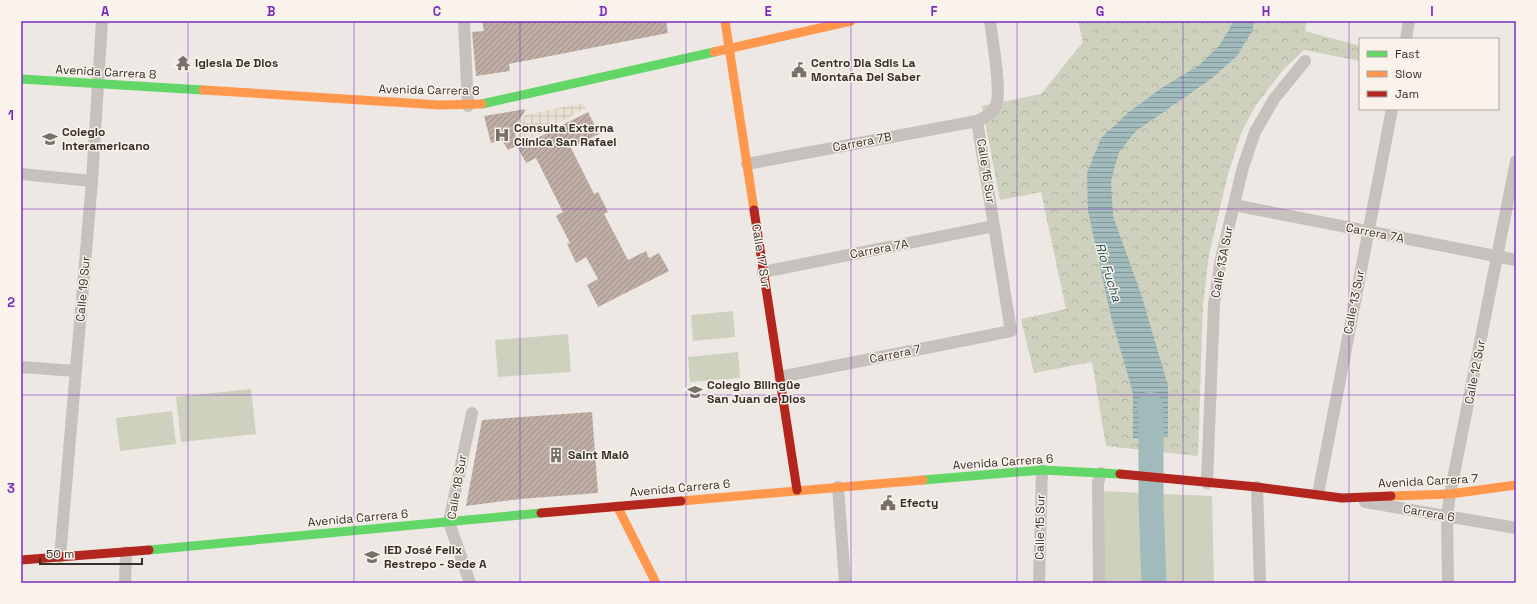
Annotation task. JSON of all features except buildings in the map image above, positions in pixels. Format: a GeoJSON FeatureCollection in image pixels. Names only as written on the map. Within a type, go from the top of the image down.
{"type":"FeatureCollection","features":[{"type":"Feature","properties":{"kind":"main road","name":"Calle 17 Sur"},"geometry":{"type":"LineString","coordinates":[[725,21],[797,490]]}},
{"type":"Feature","properties":{"kind":"main road","name":"Avenida Carrera 8"},"geometry":{"type":"LineString","coordinates":[[21,79],[468,106],[487,104],[851,21]]}},
{"type":"Feature","properties":{"kind":"main road","name":"Avenida Carrera 6"},"geometry":{"type":"LineString","coordinates":[[21,560],[126,552],[797,490],[1042,470],[1101,472],[1257,487],[1342,498]]}},
{"type":"Feature","properties":{"kind":"main road","name":"Avenida Carrera 7"},"geometry":{"type":"LineString","coordinates":[[1342,498],[1450,494],[1516,485]]}},
{"type":"Feature","properties":{"kind":"main road"},"geometry":{"type":"LineString","coordinates":[[617,506],[656,583]]}},
{"type":"Feature","properties":{"kind":"street","name":"Calle 19 Sur"},"geometry":{"type":"LineString","coordinates":[[60,557],[92,181],[102,21]]}},
{"type":"Feature","properties":{"kind":"street"},"geometry":{"type":"LineString","coordinates":[[464,21],[468,106]]}},
{"type":"Feature","properties":{"kind":"street"},"geometry":{"type":"LineString","coordinates":[[978,121],[990,115],[996,105],[998,92],[990,21]]}},
{"type":"Feature","properties":{"kind":"street"},"geometry":{"type":"LineString","coordinates":[[1406,38],[1409,21]]}},
{"type":"Feature","properties":{"kind":"street","name":"Calle 13A Sur"},"geometry":{"type":"LineString","coordinates":[[1207,483],[1214,304],[1221,260],[1243,167],[1255,132],[1274,99],[1305,61]]}},
{"type":"Feature","properties":{"kind":"street","name":"Calle 13 Sur"},"geometry":{"type":"LineString","coordinates":[[1318,494],[1367,232],[1392,110]]}},
{"type":"Feature","properties":{"kind":"street","name":"Carrera 7B"},"geometry":{"type":"LineString","coordinates":[[747,164],[978,121]]}},
{"type":"Feature","properties":{"kind":"street","name":"Calle 15 Sur"},"geometry":{"type":"LineString","coordinates":[[978,121],[1011,330]]}},
{"type":"Feature","properties":{"kind":"street","name":"Calle 12 Sur"},"geometry":{"type":"LineString","coordinates":[[1448,583],[1447,516],[1450,494],[1516,161]]}},
{"type":"Feature","properties":{"kind":"street"},"geometry":{"type":"LineString","coordinates":[[21,174],[92,181]]}},
{"type":"Feature","properties":{"kind":"street","name":"Carrera 7A"},"geometry":{"type":"LineString","coordinates":[[1234,205],[1516,260]]}},
{"type":"Feature","properties":{"kind":"street","name":"Carrera 7A"},"geometry":{"type":"LineString","coordinates":[[763,272],[994,226]]}},
{"type":"Feature","properties":{"kind":"street","name":"Carrera 7"},"geometry":{"type":"LineString","coordinates":[[780,377],[1011,330]]}},
{"type":"Feature","properties":{"kind":"street"},"geometry":{"type":"LineString","coordinates":[[21,367],[76,371]]}},
{"type":"Feature","properties":{"kind":"street","name":"Calle 18 Sur"},"geometry":{"type":"LineString","coordinates":[[470,583],[450,522],[472,413]]}},
{"type":"Feature","properties":{"kind":"street","name":"Calle 15 Sur"},"geometry":{"type":"LineString","coordinates":[[1039,583],[1042,470]]}},
{"type":"Feature","properties":{"kind":"street"},"geometry":{"type":"LineString","coordinates":[[1099,583],[1098,483],[1101,472]]}},
{"type":"Feature","properties":{"kind":"street"},"geometry":{"type":"LineString","coordinates":[[838,487],[845,583]]}},
{"type":"Feature","properties":{"kind":"street"},"geometry":{"type":"LineString","coordinates":[[1257,487],[1260,583]]}},
{"type":"Feature","properties":{"kind":"street","name":"Carrera 6"},"geometry":{"type":"LineString","coordinates":[[1342,498],[1516,528]]}},
{"type":"Feature","properties":{"kind":"street"},"geometry":{"type":"LineString","coordinates":[[126,552],[126,583]]}},
{"type":"Feature","properties":{"kind":"green space"},"geometry":{"type":"Polygon","coordinates":[[[1078,21],[1307,21],[1305,31],[1359,46],[1359,61],[1304,50],[1284,69],[1256,105],[1242,131],[1228,174],[1209,255],[1203,305],[1198,456],[1106,446],[1092,362],[1034,373],[1021,319],[1066,309],[1041,192],[1000,200],[982,106],[1041,94],[1083,42],[1078,21]]]}},
{"type":"Feature","properties":{"kind":"green space"},"geometry":{"type":"Polygon","coordinates":[[[733,311],[735,337],[693,341],[691,315],[733,311]]]}},
{"type":"Feature","properties":{"kind":"green space"},"geometry":{"type":"Polygon","coordinates":[[[568,334],[571,372],[498,377],[495,340],[568,334]]]}},
{"type":"Feature","properties":{"kind":"green space"},"geometry":{"type":"Polygon","coordinates":[[[738,352],[740,378],[690,382],[688,357],[738,352]]]}},
{"type":"Feature","properties":{"kind":"green space"},"geometry":{"type":"Polygon","coordinates":[[[251,389],[256,434],[181,442],[176,397],[251,389]]]}},
{"type":"Feature","properties":{"kind":"green space"},"geometry":{"type":"Polygon","coordinates":[[[172,411],[176,444],[120,451],[116,418],[172,411]]]}},
{"type":"Feature","properties":{"kind":"green space"},"geometry":{"type":"Polygon","coordinates":[[[1100,491],[1212,496],[1214,583],[1096,583],[1100,491]]]}},
{"type":"Feature","properties":{"kind":"shaded area"},"geometry":{"type":"Polygon","coordinates":[[[583,103],[586,108],[521,144],[515,130],[525,115],[583,103]]]}},
{"type":"Feature","properties":{"kind":"water"},"geometry":{"type":"Polygon","coordinates":[[[1234,21],[1255,21],[1252,31],[1237,56],[1211,79],[1136,131],[1119,152],[1111,180],[1113,216],[1142,297],[1168,386],[1168,437],[1133,438],[1133,393],[1111,317],[1088,211],[1087,173],[1101,138],[1129,112],[1160,89],[1198,66],[1219,46],[1234,21]]]}},
{"type":"Feature","properties":{"kind":"waterway","name":"Río Fucha"},"geometry":{"type":"LineString","coordinates":[[1150,404],[1151,504],[1154,583]]}},
{"type":"Feature","properties":{"kind":"traffic: fast"},"geometry":{"type":"LineString","coordinates":[[482,104],[714,52]]}},
{"type":"Feature","properties":{"kind":"traffic: fast"},"geometry":{"type":"LineString","coordinates":[[21,79],[203,90]]}},
{"type":"Feature","properties":{"kind":"traffic: fast"},"geometry":{"type":"LineString","coordinates":[[923,480],[1042,470],[1120,474]]}},
{"type":"Feature","properties":{"kind":"traffic: fast"},"geometry":{"type":"LineString","coordinates":[[149,550],[541,513]]}},
{"type":"Feature","properties":{"kind":"traffic: slow"},"geometry":{"type":"LineString","coordinates":[[725,21],[754,210]]}},
{"type":"Feature","properties":{"kind":"traffic: slow"},"geometry":{"type":"LineString","coordinates":[[714,52],[851,21]]}},
{"type":"Feature","properties":{"kind":"traffic: slow"},"geometry":{"type":"LineString","coordinates":[[203,90],[440,105],[482,104]]}},
{"type":"Feature","properties":{"kind":"traffic: slow"},"geometry":{"type":"LineString","coordinates":[[681,501],[923,480]]}},
{"type":"Feature","properties":{"kind":"traffic: slow"},"geometry":{"type":"LineString","coordinates":[[1391,496],[1450,494],[1516,485]]}},
{"type":"Feature","properties":{"kind":"traffic: slow"},"geometry":{"type":"LineString","coordinates":[[617,506],[656,583]]}},
{"type":"Feature","properties":{"kind":"traffic: jam"},"geometry":{"type":"LineString","coordinates":[[754,210],[797,490]]}},
{"type":"Feature","properties":{"kind":"traffic: jam"},"geometry":{"type":"LineString","coordinates":[[1120,474],[1257,487],[1342,498],[1391,496]]}},
{"type":"Feature","properties":{"kind":"traffic: jam"},"geometry":{"type":"LineString","coordinates":[[541,513],[681,501]]}},
{"type":"Feature","properties":{"kind":"traffic: jam"},"geometry":{"type":"LineString","coordinates":[[21,560],[149,550]]}},
{"type":"Feature","properties":{"kind":"place","name":"Iglesia De Dios"},"geometry":{"type":"Point","coordinates":[183,63]}},
{"type":"Feature","properties":{"kind":"place","name":"Centro Dia Sdis La Montaña Del Saber"},"geometry":{"type":"Point","coordinates":[799,70]}},
{"type":"Feature","properties":{"kind":"place","name":"Consulta Externa Clínica San Rafael"},"geometry":{"type":"Point","coordinates":[502,135]}},
{"type":"Feature","properties":{"kind":"place","name":"Colegio Interamericano"},"geometry":{"type":"Point","coordinates":[50,139]}},
{"type":"Feature","properties":{"kind":"place","name":"Colegio Bilingüe San Juan de Dios"},"geometry":{"type":"Point","coordinates":[695,392]}},
{"type":"Feature","properties":{"kind":"place","name":"Saint Malô"},"geometry":{"type":"Point","coordinates":[556,455]}},
{"type":"Feature","properties":{"kind":"place","name":"Efecty"},"geometry":{"type":"Point","coordinates":[888,503]}},
{"type":"Feature","properties":{"kind":"place","name":"IED José Felix Restrepo - Sede A"},"geometry":{"type":"Point","coordinates":[372,557]}}]}
